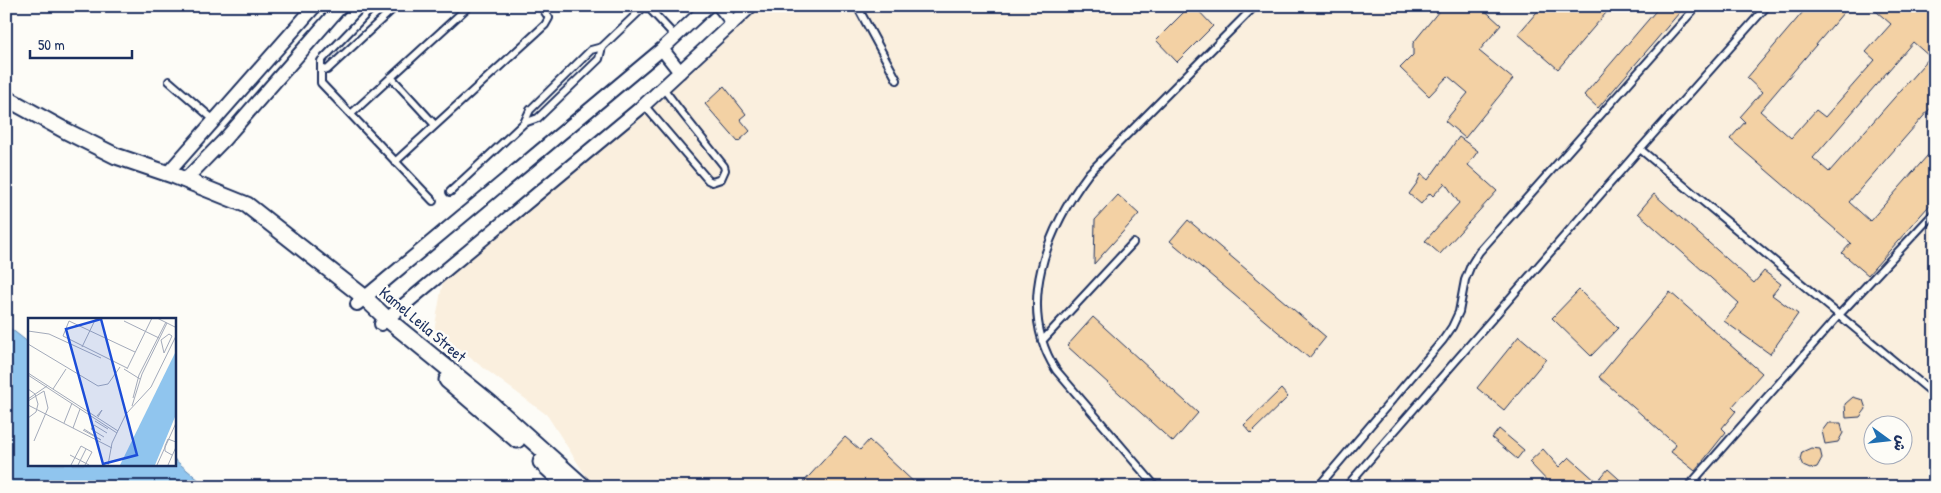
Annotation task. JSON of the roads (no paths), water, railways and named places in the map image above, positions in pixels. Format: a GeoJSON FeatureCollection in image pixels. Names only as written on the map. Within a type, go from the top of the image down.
{"type":"FeatureCollection","features":[{"type":"Feature","properties":{"kind":"street"},"geometry":{"type":"LineString","coordinates":[[167,174],[315,6]]}},
{"type":"Feature","properties":{"kind":"street"},"geometry":{"type":"LineString","coordinates":[[185,180],[224,140],[341,6]]}},
{"type":"Feature","properties":{"kind":"street"},"geometry":{"type":"LineString","coordinates":[[360,301],[676,37],[708,6]]}},
{"type":"Feature","properties":{"kind":"street"},"geometry":{"type":"LineString","coordinates":[[719,6],[733,23]]}},
{"type":"Feature","properties":{"kind":"street"},"geometry":{"type":"LineString","coordinates":[[384,321],[644,105],[750,6]]}},
{"type":"Feature","properties":{"kind":"street"},"geometry":{"type":"LineString","coordinates":[[662,48],[680,72]]}},
{"type":"Feature","properties":{"kind":"street","name":"Kamel Leila Street"},"geometry":{"type":"LineString","coordinates":[[6,98],[116,156],[185,180],[247,205],[384,321],[568,487]]}},
{"type":"Feature","properties":{"kind":"street"},"geometry":{"type":"LineString","coordinates":[[211,123],[224,140]]}},
{"type":"Feature","properties":{"kind":"street","name":"Kamel Leila Street"},"geometry":{"type":"LineString","coordinates":[[384,321],[489,402],[584,487]]}},
{"type":"Feature","properties":{"kind":"lane"},"geometry":{"type":"LineString","coordinates":[[374,6],[321,61],[321,83],[433,201]]}},
{"type":"Feature","properties":{"kind":"lane"},"geometry":{"type":"LineString","coordinates":[[321,68],[327,70],[396,6]]}},
{"type":"Feature","properties":{"kind":"lane"},"geometry":{"type":"LineString","coordinates":[[351,114],[469,6]]}},
{"type":"Feature","properties":{"kind":"lane"},"geometry":{"type":"LineString","coordinates":[[395,162],[545,25],[549,18],[541,6]]}},
{"type":"Feature","properties":{"kind":"lane"},"geometry":{"type":"LineString","coordinates":[[524,123],[538,118],[598,59],[602,47],[646,6],[676,37]]}},
{"type":"Feature","properties":{"kind":"lane"},"geometry":{"type":"LineString","coordinates":[[856,6],[897,80]]}},
{"type":"Feature","properties":{"kind":"lane"},"geometry":{"type":"LineString","coordinates":[[1156,487],[1056,370],[1048,358],[1042,341],[1036,309],[1038,280],[1050,241],[1060,217],[1073,194],[1089,173],[1255,6]]}},
{"type":"Feature","properties":{"kind":"lane"},"geometry":{"type":"LineString","coordinates":[[1318,487],[1452,327],[1459,312],[1464,280],[1479,252],[1697,6]]}},
{"type":"Feature","properties":{"kind":"lane"},"geometry":{"type":"LineString","coordinates":[[1346,487],[1767,6]]}},
{"type":"Feature","properties":{"kind":"lane"},"geometry":{"type":"LineString","coordinates":[[450,192],[524,123],[530,110],[590,50],[602,47]]}},
{"type":"Feature","properties":{"kind":"lane"},"geometry":{"type":"LineString","coordinates":[[392,77],[435,125]]}},
{"type":"Feature","properties":{"kind":"lane"},"geometry":{"type":"LineString","coordinates":[[169,81],[211,123]]}},
{"type":"Feature","properties":{"kind":"lane"},"geometry":{"type":"LineString","coordinates":[[644,105],[708,180],[712,182],[722,179],[725,170],[724,166],[663,88]]}},
{"type":"Feature","properties":{"kind":"lane"},"geometry":{"type":"LineString","coordinates":[[1640,149],[1935,395]]}},
{"type":"Feature","properties":{"kind":"lane"},"geometry":{"type":"LineString","coordinates":[[1688,487],[1839,315],[1935,212]]}},
{"type":"Feature","properties":{"kind":"lane"},"geometry":{"type":"LineString","coordinates":[[1042,341],[1133,243]]}},
{"type":"Feature","properties":{"kind":"water"},"geometry":{"type":"Polygon","coordinates":[[[6,325],[28,342],[28,466],[175,466],[175,460],[207,487],[6,487],[6,325]]]}}]}
